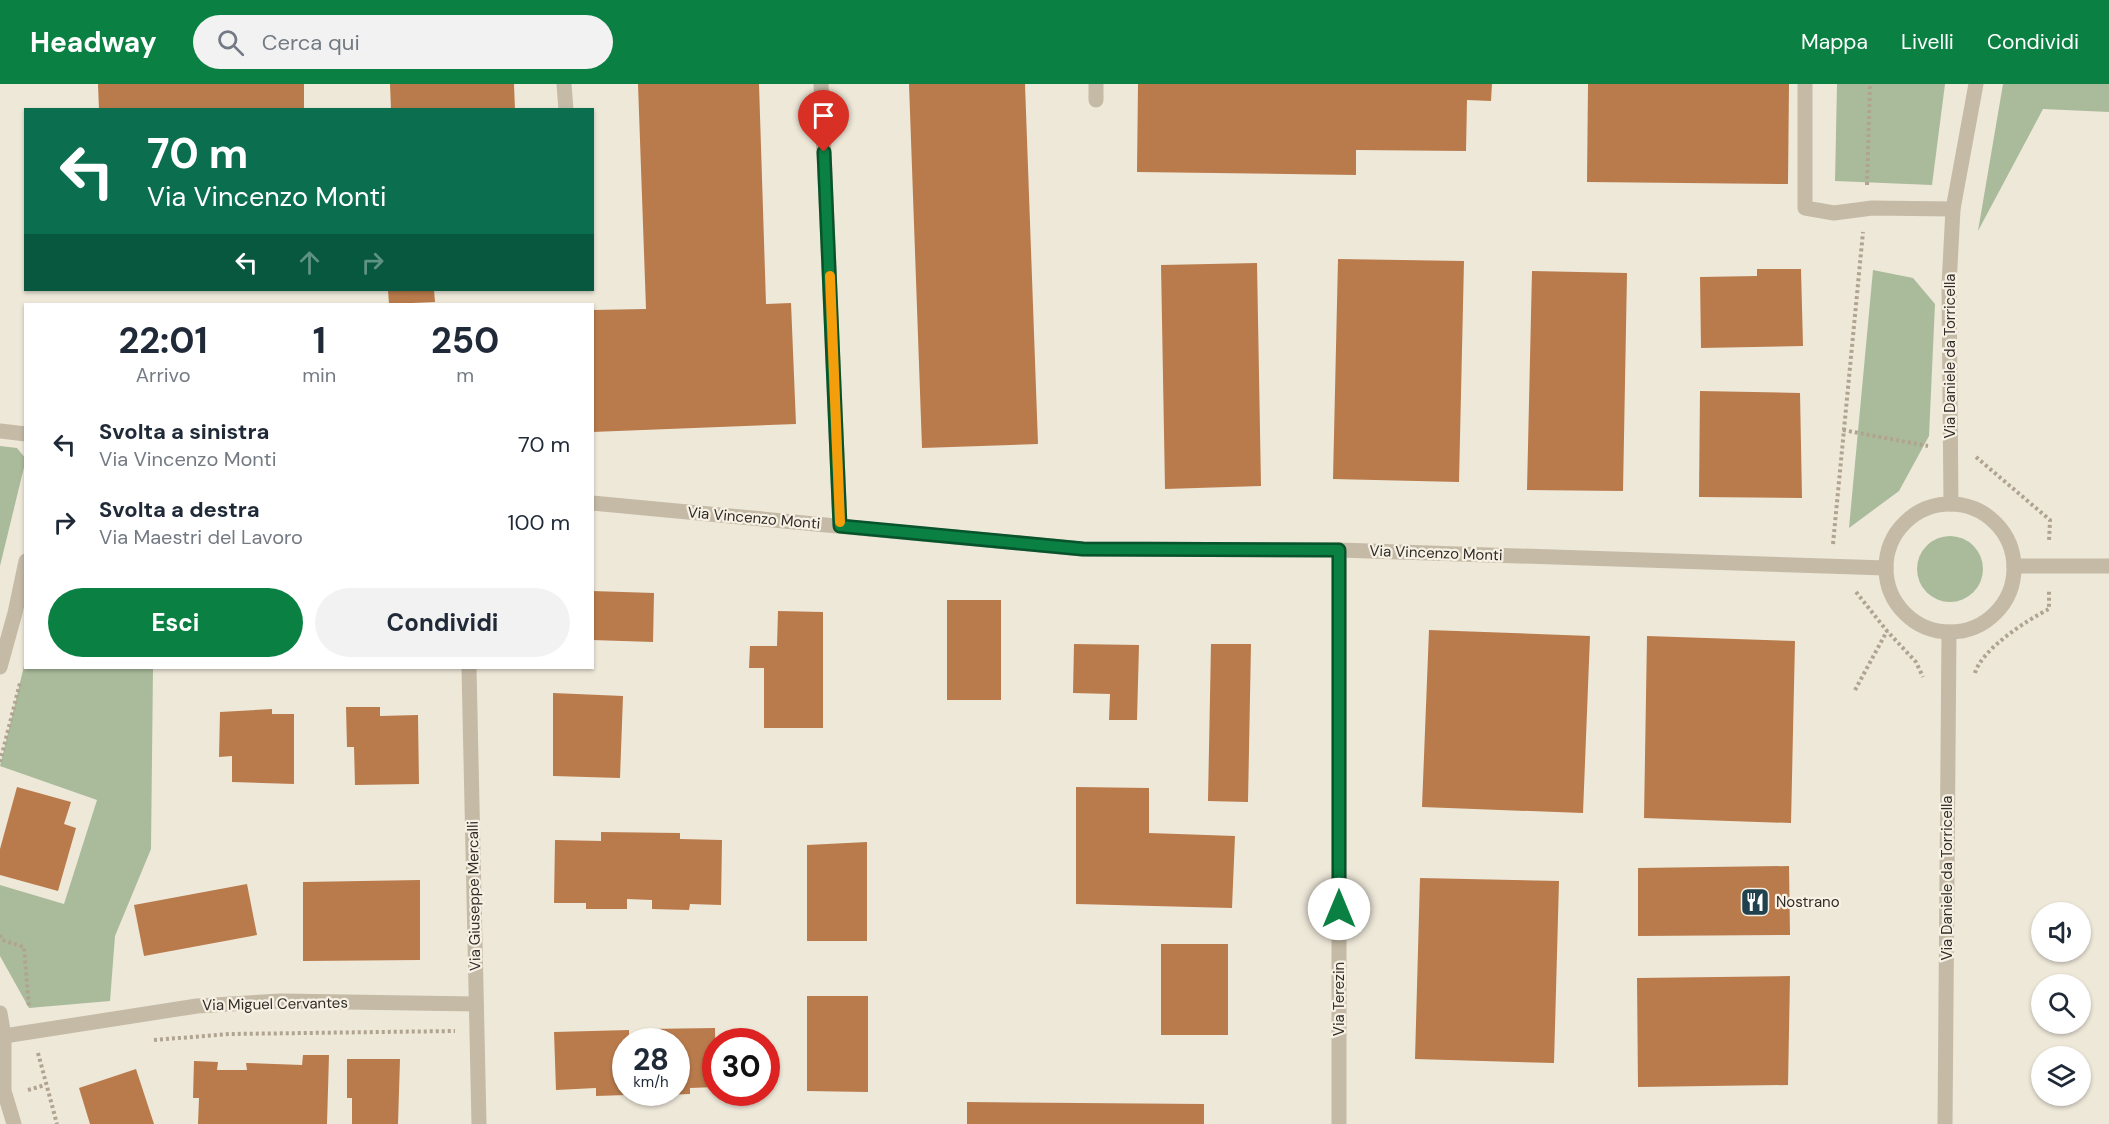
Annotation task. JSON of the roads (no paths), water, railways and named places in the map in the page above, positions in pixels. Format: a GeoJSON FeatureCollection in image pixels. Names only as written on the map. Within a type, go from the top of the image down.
{"type":"FeatureCollection","features":[{"type":"Feature","properties":{"kind":"street"},"geometry":{"type":"LineString","coordinates":[[564,84],[566,108]]}},
{"type":"Feature","properties":{"kind":"street"},"geometry":{"type":"LineString","coordinates":[[821,84],[840,526]]}},
{"type":"Feature","properties":{"kind":"street"},"geometry":{"type":"LineString","coordinates":[[1096,84],[1096,100]]}},
{"type":"Feature","properties":{"kind":"street"},"geometry":{"type":"LineString","coordinates":[[1804,84],[1805,208],[1834,213],[1866,209],[1953,209]]}},
{"type":"Feature","properties":{"kind":"street","name":"Via Daniele da Torricella"},"geometry":{"type":"LineString","coordinates":[[1951,504],[1949,285],[1953,209],[1976,84]]}},
{"type":"Feature","properties":{"kind":"street"},"geometry":{"type":"LineString","coordinates":[[0,431],[24,434]]}},
{"type":"Feature","properties":{"kind":"street","name":"Via Vincenzo Monti"},"geometry":{"type":"LineString","coordinates":[[594,503],[1083,549],[1339,550],[1886,568]]}},
{"type":"Feature","properties":{"kind":"street"},"geometry":{"type":"LineString","coordinates":[[1951,504],[1970,506],[1988,516],[2001,529],[2011,546],[2014,566],[2012,586],[2003,605],[1988,620],[1970,629],[1949,632],[1929,629],[1911,620],[1897,605],[1889,588],[1886,568],[1889,548],[1898,530],[1912,515],[1931,507],[1951,504]]}},
{"type":"Feature","properties":{"kind":"street","name":"Via Terezin"},"geometry":{"type":"LineString","coordinates":[[1339,550],[1339,1124]]}},
{"type":"Feature","properties":{"kind":"street"},"geometry":{"type":"LineString","coordinates":[[2014,566],[2109,566]]}},
{"type":"Feature","properties":{"kind":"street"},"geometry":{"type":"LineString","coordinates":[[0,667],[24,570]]}},
{"type":"Feature","properties":{"kind":"street","name":"Via Daniele da Torricella"},"geometry":{"type":"LineString","coordinates":[[1945,1124],[1949,632]]}},
{"type":"Feature","properties":{"kind":"street","name":"Via Giuseppe Mercalli"},"geometry":{"type":"LineString","coordinates":[[469,669],[478,1124]]}},
{"type":"Feature","properties":{"kind":"street","name":"Via Miguel Cervantes"},"geometry":{"type":"LineString","coordinates":[[4,1036],[197,1006],[281,1001],[476,1004]]}},
{"type":"Feature","properties":{"kind":"street"},"geometry":{"type":"LineString","coordinates":[[0,1013],[4,1036],[4,1091],[14,1124]]}},
{"type":"Feature","properties":{"kind":"place","name":"Nostrano"},"geometry":{"type":"Point","coordinates":[1755,902]}}]}
